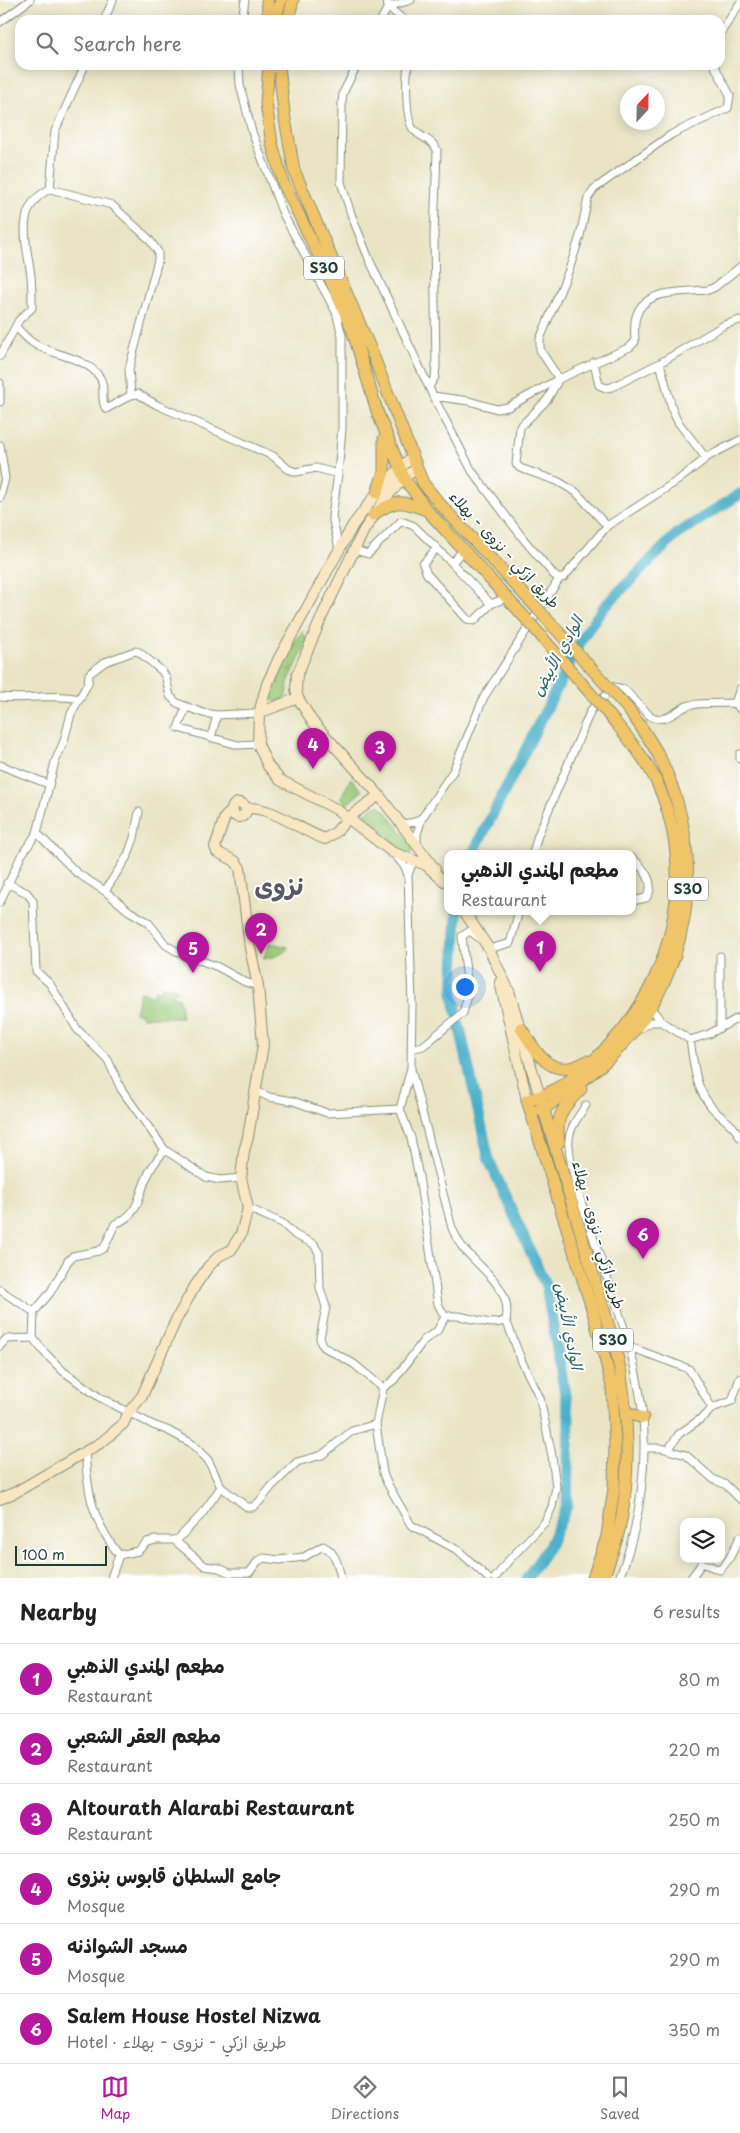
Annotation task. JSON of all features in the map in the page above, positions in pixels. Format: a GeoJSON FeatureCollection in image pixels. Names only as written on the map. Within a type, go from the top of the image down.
{"type":"FeatureCollection","features":[{"type":"Feature","properties":{"kind":"main road"},"geometry":{"type":"LineString","coordinates":[[267,0],[268,15]]}},
{"type":"Feature","properties":{"kind":"main road"},"geometry":{"type":"LineString","coordinates":[[276,15],[281,0]]}},
{"type":"Feature","properties":{"kind":"main road"},"geometry":{"type":"LineString","coordinates":[[289,15],[293,0]]}},
{"type":"Feature","properties":{"kind":"main road","name":"طريق ازكي - نزوى - بهلاء"},"geometry":{"type":"LineString","coordinates":[[268,70],[266,103],[272,144],[283,182],[352,329],[384,429],[402,473],[427,510],[529,622],[616,722],[645,760],[662,792],[670,824],[676,858],[676,891],[670,936],[658,973],[639,1007],[616,1038],[593,1062],[573,1078],[540,1097],[527,1100],[592,1312],[612,1386],[615,1445],[614,1488],[607,1536],[593,1578]]}},
{"type":"Feature","properties":{"kind":"main road","name":"طريق ازكي - نزوى - بهلاء"},"geometry":{"type":"LineString","coordinates":[[280,70],[284,113],[294,170],[373,355],[423,483],[439,503],[628,709],[661,759],[672,785],[683,823],[688,856],[688,893],[679,941],[667,975],[650,1007],[630,1035],[608,1060],[544,1109],[530,1113]]}},
{"type":"Feature","properties":{"kind":"main road"},"geometry":{"type":"LineString","coordinates":[[377,493],[384,472],[384,429]]}},
{"type":"Feature","properties":{"kind":"main road"},"geometry":{"type":"LineString","coordinates":[[373,515],[386,506],[400,502],[427,510]]}},
{"type":"Feature","properties":{"kind":"main road"},"geometry":{"type":"LineString","coordinates":[[521,1028],[538,1055],[545,1062],[556,1067],[569,1069],[594,1057],[616,1038]]}},
{"type":"Feature","properties":{"kind":"main road"},"geometry":{"type":"LineString","coordinates":[[565,1177],[557,1130],[559,1117],[564,1106],[608,1060]]}},
{"type":"Feature","properties":{"kind":"main road","name":"طريق ازكي - نزوى - بهلاء"},"geometry":{"type":"LineString","coordinates":[[540,1097],[616,1350],[625,1412],[625,1484],[622,1511],[617,1537],[603,1578]]}},
{"type":"Feature","properties":{"kind":"main road"},"geometry":{"type":"LineString","coordinates":[[625,1412],[643,1418]]}},
{"type":"Feature","properties":{"kind":"street"},"geometry":{"type":"LineString","coordinates":[[0,22],[30,0]]}},
{"type":"Feature","properties":{"kind":"street"},"geometry":{"type":"LineString","coordinates":[[106,15],[113,0]]}},
{"type":"Feature","properties":{"kind":"street"},"geometry":{"type":"LineString","coordinates":[[243,15],[245,0]]}},
{"type":"Feature","properties":{"kind":"street"},"geometry":{"type":"LineString","coordinates":[[387,4],[411,0]]}},
{"type":"Feature","properties":{"kind":"street"},"geometry":{"type":"LineString","coordinates":[[725,26],[740,3]]}},
{"type":"Feature","properties":{"kind":"street"},"geometry":{"type":"LineString","coordinates":[[387,4],[399,15]]}},
{"type":"Feature","properties":{"kind":"street"},"geometry":{"type":"LineString","coordinates":[[50,189],[55,131],[83,70]]}},
{"type":"Feature","properties":{"kind":"street"},"geometry":{"type":"LineString","coordinates":[[239,70],[240,85],[252,132],[283,214],[336,312],[340,326],[342,336],[342,428],[332,516],[339,551]]}},
{"type":"Feature","properties":{"kind":"street"},"geometry":{"type":"LineString","coordinates":[[354,70],[343,92],[342,187],[369,260],[433,396],[472,471],[525,541],[554,575],[560,578]]}},
{"type":"Feature","properties":{"kind":"street"},"geometry":{"type":"LineString","coordinates":[[407,70],[405,84],[412,128],[419,135],[434,144],[437,150],[434,236],[436,366],[435,376],[429,387]]}},
{"type":"Feature","properties":{"kind":"street"},"geometry":{"type":"LineString","coordinates":[[560,379],[540,350],[540,339],[569,270],[580,236],[588,198],[594,189],[672,134],[728,108],[730,95],[717,70]]}},
{"type":"Feature","properties":{"kind":"street"},"geometry":{"type":"LineString","coordinates":[[0,356],[19,320],[32,308],[31,277],[25,245],[24,223],[34,200],[40,194],[50,189],[112,205],[149,239],[158,252],[158,260],[129,369],[128,376],[131,395]]}},
{"type":"Feature","properties":{"kind":"street"},"geometry":{"type":"LineString","coordinates":[[433,396],[469,401],[497,409],[508,407],[594,362],[630,347],[635,342],[634,324],[637,313],[646,301],[655,296],[708,290],[715,287],[740,267]]}},
{"type":"Feature","properties":{"kind":"street"},"geometry":{"type":"LineString","coordinates":[[594,362],[599,385],[606,388],[612,387],[660,363],[724,325],[740,320]]}},
{"type":"Feature","properties":{"kind":"street"},"geometry":{"type":"LineString","coordinates":[[16,327],[33,343],[88,365],[104,385],[103,405],[106,409],[131,395],[138,394],[158,405],[257,448],[273,456],[288,469],[300,472],[316,468],[338,474]]}},
{"type":"Feature","properties":{"kind":"street"},"geometry":{"type":"LineString","coordinates":[[660,363],[673,412],[678,422],[706,458]]}},
{"type":"Feature","properties":{"kind":"street"},"geometry":{"type":"LineString","coordinates":[[560,379],[548,400],[520,427],[516,464],[520,468],[556,481],[576,492],[607,526]]}},
{"type":"Feature","properties":{"kind":"street"},"geometry":{"type":"LineString","coordinates":[[0,383],[0,402]]}},
{"type":"Feature","properties":{"kind":"street"},"geometry":{"type":"LineString","coordinates":[[408,874],[418,852],[417,834],[422,818],[453,771],[484,697],[560,578],[564,577],[607,526],[677,481],[706,458],[740,440]]}},
{"type":"Feature","properties":{"kind":"street"},"geometry":{"type":"LineString","coordinates":[[0,445],[5,478],[0,498]]}},
{"type":"Feature","properties":{"kind":"street"},"geometry":{"type":"LineString","coordinates":[[412,457],[373,515],[355,550],[323,614],[297,675],[296,689],[298,698],[312,721],[403,824],[444,881]]}},
{"type":"Feature","properties":{"kind":"street"},"geometry":{"type":"LineString","coordinates":[[417,468],[402,473],[377,493],[353,525],[272,672],[259,713],[258,744],[268,766],[276,776],[287,785],[336,809],[392,852],[405,866],[408,874],[411,1068],[452,1228],[463,1247],[493,1279],[503,1294],[507,1305],[506,1320],[522,1362],[540,1398],[552,1456],[556,1487],[552,1506],[545,1522],[509,1560],[495,1578]]}},
{"type":"Feature","properties":{"kind":"street"},"geometry":{"type":"LineString","coordinates":[[355,550],[368,554],[401,521],[414,526],[491,604]]}},
{"type":"Feature","properties":{"kind":"street"},"geometry":{"type":"LineString","coordinates":[[335,526],[342,529],[353,525]]}},
{"type":"Feature","properties":{"kind":"street"},"geometry":{"type":"LineString","coordinates":[[436,549],[423,564],[426,574],[467,619],[474,621],[491,604],[506,598]]}},
{"type":"Feature","properties":{"kind":"street"},"geometry":{"type":"LineString","coordinates":[[452,563],[464,550]]}},
{"type":"Feature","properties":{"kind":"street"},"geometry":{"type":"LineString","coordinates":[[0,902],[7,883],[21,856],[37,834],[48,784],[64,741],[71,714],[88,683],[89,674],[95,668],[105,662],[135,651],[143,654],[162,670],[170,696],[186,706],[218,716],[259,713],[298,698]]}},
{"type":"Feature","properties":{"kind":"street"},"geometry":{"type":"LineString","coordinates":[[534,850],[538,835],[591,710],[614,687],[624,689],[650,716],[656,719],[668,718],[688,705],[738,706],[740,689]]}},
{"type":"Feature","properties":{"kind":"street"},"geometry":{"type":"LineString","coordinates":[[0,697],[25,699],[56,696],[80,699]]}},
{"type":"Feature","properties":{"kind":"street"},"geometry":{"type":"LineString","coordinates":[[186,706],[178,728],[238,745],[258,744]]}},
{"type":"Feature","properties":{"kind":"street"},"geometry":{"type":"LineString","coordinates":[[211,738],[218,716]]}},
{"type":"Feature","properties":{"kind":"street"},"geometry":{"type":"LineString","coordinates":[[740,754],[740,759]]}},
{"type":"Feature","properties":{"kind":"street"},"geometry":{"type":"LineString","coordinates":[[0,765],[48,784]]}},
{"type":"Feature","properties":{"kind":"street"},"geometry":{"type":"LineString","coordinates":[[0,1498],[16,1492],[85,1452],[123,1424],[129,1412],[142,1396],[176,1320],[195,1286],[219,1256],[231,1250],[237,1242],[245,1223],[248,1208],[241,1178],[262,1045],[258,986],[250,948],[240,868],[235,861],[217,852],[215,847],[225,817],[232,810],[236,816],[240,816],[245,812],[246,808],[258,808],[325,839],[336,832],[348,818],[378,795]]}},
{"type":"Feature","properties":{"kind":"street"},"geometry":{"type":"LineString","coordinates":[[105,891],[128,855],[134,838],[139,812]]}},
{"type":"Feature","properties":{"kind":"street"},"geometry":{"type":"LineString","coordinates":[[403,824],[415,822],[422,818]]}},
{"type":"Feature","properties":{"kind":"street"},"geometry":{"type":"LineString","coordinates":[[37,834],[77,873],[105,891],[129,911],[148,922],[166,945],[176,951],[218,967],[245,982],[258,986]]}},
{"type":"Feature","properties":{"kind":"street"},"geometry":{"type":"LineString","coordinates":[[392,852],[431,869],[444,882]]}},
{"type":"Feature","properties":{"kind":"street"},"geometry":{"type":"LineString","coordinates":[[636,862],[648,875],[651,886],[646,898],[636,900]]}},
{"type":"Feature","properties":{"kind":"street"},"geometry":{"type":"LineString","coordinates":[[7,883],[27,893],[33,901],[36,971],[50,984],[76,1029],[108,1060],[121,1089],[165,1150],[206,1177],[220,1180],[241,1178]]}},
{"type":"Feature","properties":{"kind":"street"},"geometry":{"type":"LineString","coordinates":[[467,915],[489,949],[509,991],[540,1097]]}},
{"type":"Feature","properties":{"kind":"street"},"geometry":{"type":"LineString","coordinates":[[489,949],[510,943],[518,915]]}},
{"type":"Feature","properties":{"kind":"street"},"geometry":{"type":"LineString","coordinates":[[411,1049],[423,1046],[463,1013],[467,999],[467,981],[462,945],[464,933],[472,932],[489,949]]}},
{"type":"Feature","properties":{"kind":"street"},"geometry":{"type":"LineString","coordinates":[[720,956],[720,1026]]}},
{"type":"Feature","properties":{"kind":"street"},"geometry":{"type":"LineString","coordinates":[[496,962],[527,1100]]}},
{"type":"Feature","properties":{"kind":"street"},"geometry":{"type":"LineString","coordinates":[[650,1007],[662,1022],[690,1040],[696,1082],[702,1094],[716,1112],[732,1124],[740,1138]]}},
{"type":"Feature","properties":{"kind":"street"},"geometry":{"type":"LineString","coordinates":[[690,1040],[709,1034],[720,1026],[740,1017]]}},
{"type":"Feature","properties":{"kind":"street"},"geometry":{"type":"LineString","coordinates":[[630,1035],[650,1022],[662,1022]]}},
{"type":"Feature","properties":{"kind":"street"},"geometry":{"type":"LineString","coordinates":[[411,1068],[400,1109],[411,1138],[419,1177],[438,1304],[445,1317]]}},
{"type":"Feature","properties":{"kind":"street"},"geometry":{"type":"LineString","coordinates":[[256,1091],[269,1097],[298,1102],[327,1113],[400,1109]]}},
{"type":"Feature","properties":{"kind":"street"},"geometry":{"type":"LineString","coordinates":[[586,1105],[575,1121],[569,1146],[582,1204],[630,1347],[641,1396],[643,1418],[644,1448],[638,1504],[632,1541],[619,1578]]}},
{"type":"Feature","properties":{"kind":"street"},"geometry":{"type":"LineString","coordinates":[[165,1150],[147,1176],[134,1212],[128,1219],[115,1224],[104,1248],[74,1256],[68,1261],[50,1293],[34,1312],[33,1338],[63,1371],[99,1397],[191,1443],[208,1460],[221,1487],[242,1505],[253,1507],[297,1462],[327,1452],[352,1430],[376,1424]]}},
{"type":"Feature","properties":{"kind":"street"},"geometry":{"type":"LineString","coordinates":[[248,1208],[282,1223],[295,1235],[314,1244],[319,1253],[320,1288],[326,1307],[320,1338],[321,1343],[324,1347],[354,1364],[383,1388]]}},
{"type":"Feature","properties":{"kind":"street"},"geometry":{"type":"LineString","coordinates":[[0,1290],[34,1312]]}},
{"type":"Feature","properties":{"kind":"street"},"geometry":{"type":"LineString","coordinates":[[445,1317],[464,1316],[493,1323],[500,1323],[506,1320]]}},
{"type":"Feature","properties":{"kind":"street"},"geometry":{"type":"LineString","coordinates":[[445,1317],[437,1331],[424,1340],[394,1380],[383,1388],[376,1424],[386,1481],[411,1525],[459,1551],[488,1578]]}},
{"type":"Feature","properties":{"kind":"street"},"geometry":{"type":"LineString","coordinates":[[0,1346],[6,1339],[33,1338]]}},
{"type":"Feature","properties":{"kind":"street"},"geometry":{"type":"LineString","coordinates":[[630,1347],[689,1369],[712,1408]]}},
{"type":"Feature","properties":{"kind":"street"},"geometry":{"type":"LineString","coordinates":[[668,1450],[679,1434],[706,1415],[712,1408],[732,1401],[740,1378]]}},
{"type":"Feature","properties":{"kind":"street"},"geometry":{"type":"LineString","coordinates":[[644,1448],[668,1450],[686,1455],[713,1479],[726,1485],[740,1499]]}},
{"type":"Feature","properties":{"kind":"street"},"geometry":{"type":"LineString","coordinates":[[85,1452],[87,1490],[92,1508],[103,1534],[119,1555]]}},
{"type":"Feature","properties":{"kind":"street"},"geometry":{"type":"LineString","coordinates":[[119,1555],[138,1551],[147,1542],[174,1540],[197,1520],[221,1487]]}},
{"type":"Feature","properties":{"kind":"street"},"geometry":{"type":"LineString","coordinates":[[691,1578],[702,1563],[720,1570],[729,1559],[740,1537]]}},
{"type":"Feature","properties":{"kind":"street"},"geometry":{"type":"LineString","coordinates":[[174,1540],[200,1563],[230,1573],[249,1573],[258,1560],[264,1558],[289,1560],[304,1557],[323,1546],[335,1556],[341,1578]]}},
{"type":"Feature","properties":{"kind":"street"},"geometry":{"type":"LineString","coordinates":[[111,1578],[119,1555]]}},
{"type":"Feature","properties":{"kind":"green space"},"geometry":{"type":"Polygon","coordinates":[[[302,632],[308,641],[289,680],[287,695],[282,701],[275,702],[269,696],[270,691],[277,685],[278,674],[286,665],[294,643],[302,632]]]}},
{"type":"Feature","properties":{"kind":"green space"},"geometry":{"type":"Polygon","coordinates":[[[351,778],[362,791],[347,804],[341,797],[351,778]]]}},
{"type":"Feature","properties":{"kind":"green space"},"geometry":{"type":"Polygon","coordinates":[[[379,805],[414,848],[410,854],[400,853],[391,845],[394,841],[372,822],[368,825],[363,820],[363,815],[379,805]]]}},
{"type":"Feature","properties":{"kind":"green space"},"geometry":{"type":"Polygon","coordinates":[[[270,943],[288,947],[281,954],[263,959],[270,943]]]}},
{"type":"Feature","properties":{"kind":"green space"},"geometry":{"type":"Polygon","coordinates":[[[162,986],[168,988],[170,986],[178,990],[172,994],[173,997],[179,997],[182,1017],[142,1017],[141,1014],[135,1013],[140,992],[154,995],[155,990],[161,991],[162,986]]]}},
{"type":"Feature","properties":{"kind":"waterway","name":"الوادي الأبيض"},"geometry":{"type":"LineString","coordinates":[[475,850],[584,635],[604,607],[677,534],[740,494]]}},
{"type":"Feature","properties":{"kind":"waterway","name":"الوادي الأبيض"},"geometry":{"type":"LineString","coordinates":[[457,915],[453,994],[457,1013]]}},
{"type":"Feature","properties":{"kind":"waterway","name":"الوادي الأبيض"},"geometry":{"type":"LineString","coordinates":[[459,1024],[489,1160],[546,1286],[569,1417],[567,1506],[550,1544],[527,1578]]}},
{"type":"Feature","properties":{"kind":"place","name":"جامع السلطان قابوس بنزوى"},"geometry":{"type":"Point","coordinates":[313,769]}},
{"type":"Feature","properties":{"kind":"place","name":"Altourath Alarabi Restaurant"},"geometry":{"type":"Point","coordinates":[380,772]}},
{"type":"Feature","properties":{"kind":"place","name":"مطعم العقر الشعبي"},"geometry":{"type":"Point","coordinates":[261,954]}},
{"type":"Feature","properties":{"kind":"place","name":"مطعم المندي الذهبي"},"geometry":{"type":"Point","coordinates":[540,972]}},
{"type":"Feature","properties":{"kind":"place","name":"مسجد الشواذنه"},"geometry":{"type":"Point","coordinates":[193,973]}},
{"type":"Feature","properties":{"kind":"place","name":"Salem House Hostel Nizwa"},"geometry":{"type":"Point","coordinates":[643,1259]}},
{"type":"Feature","properties":{"kind":"district","name":"نزوى"},"geometry":{"type":"Point","coordinates":[279,886]}}]}
